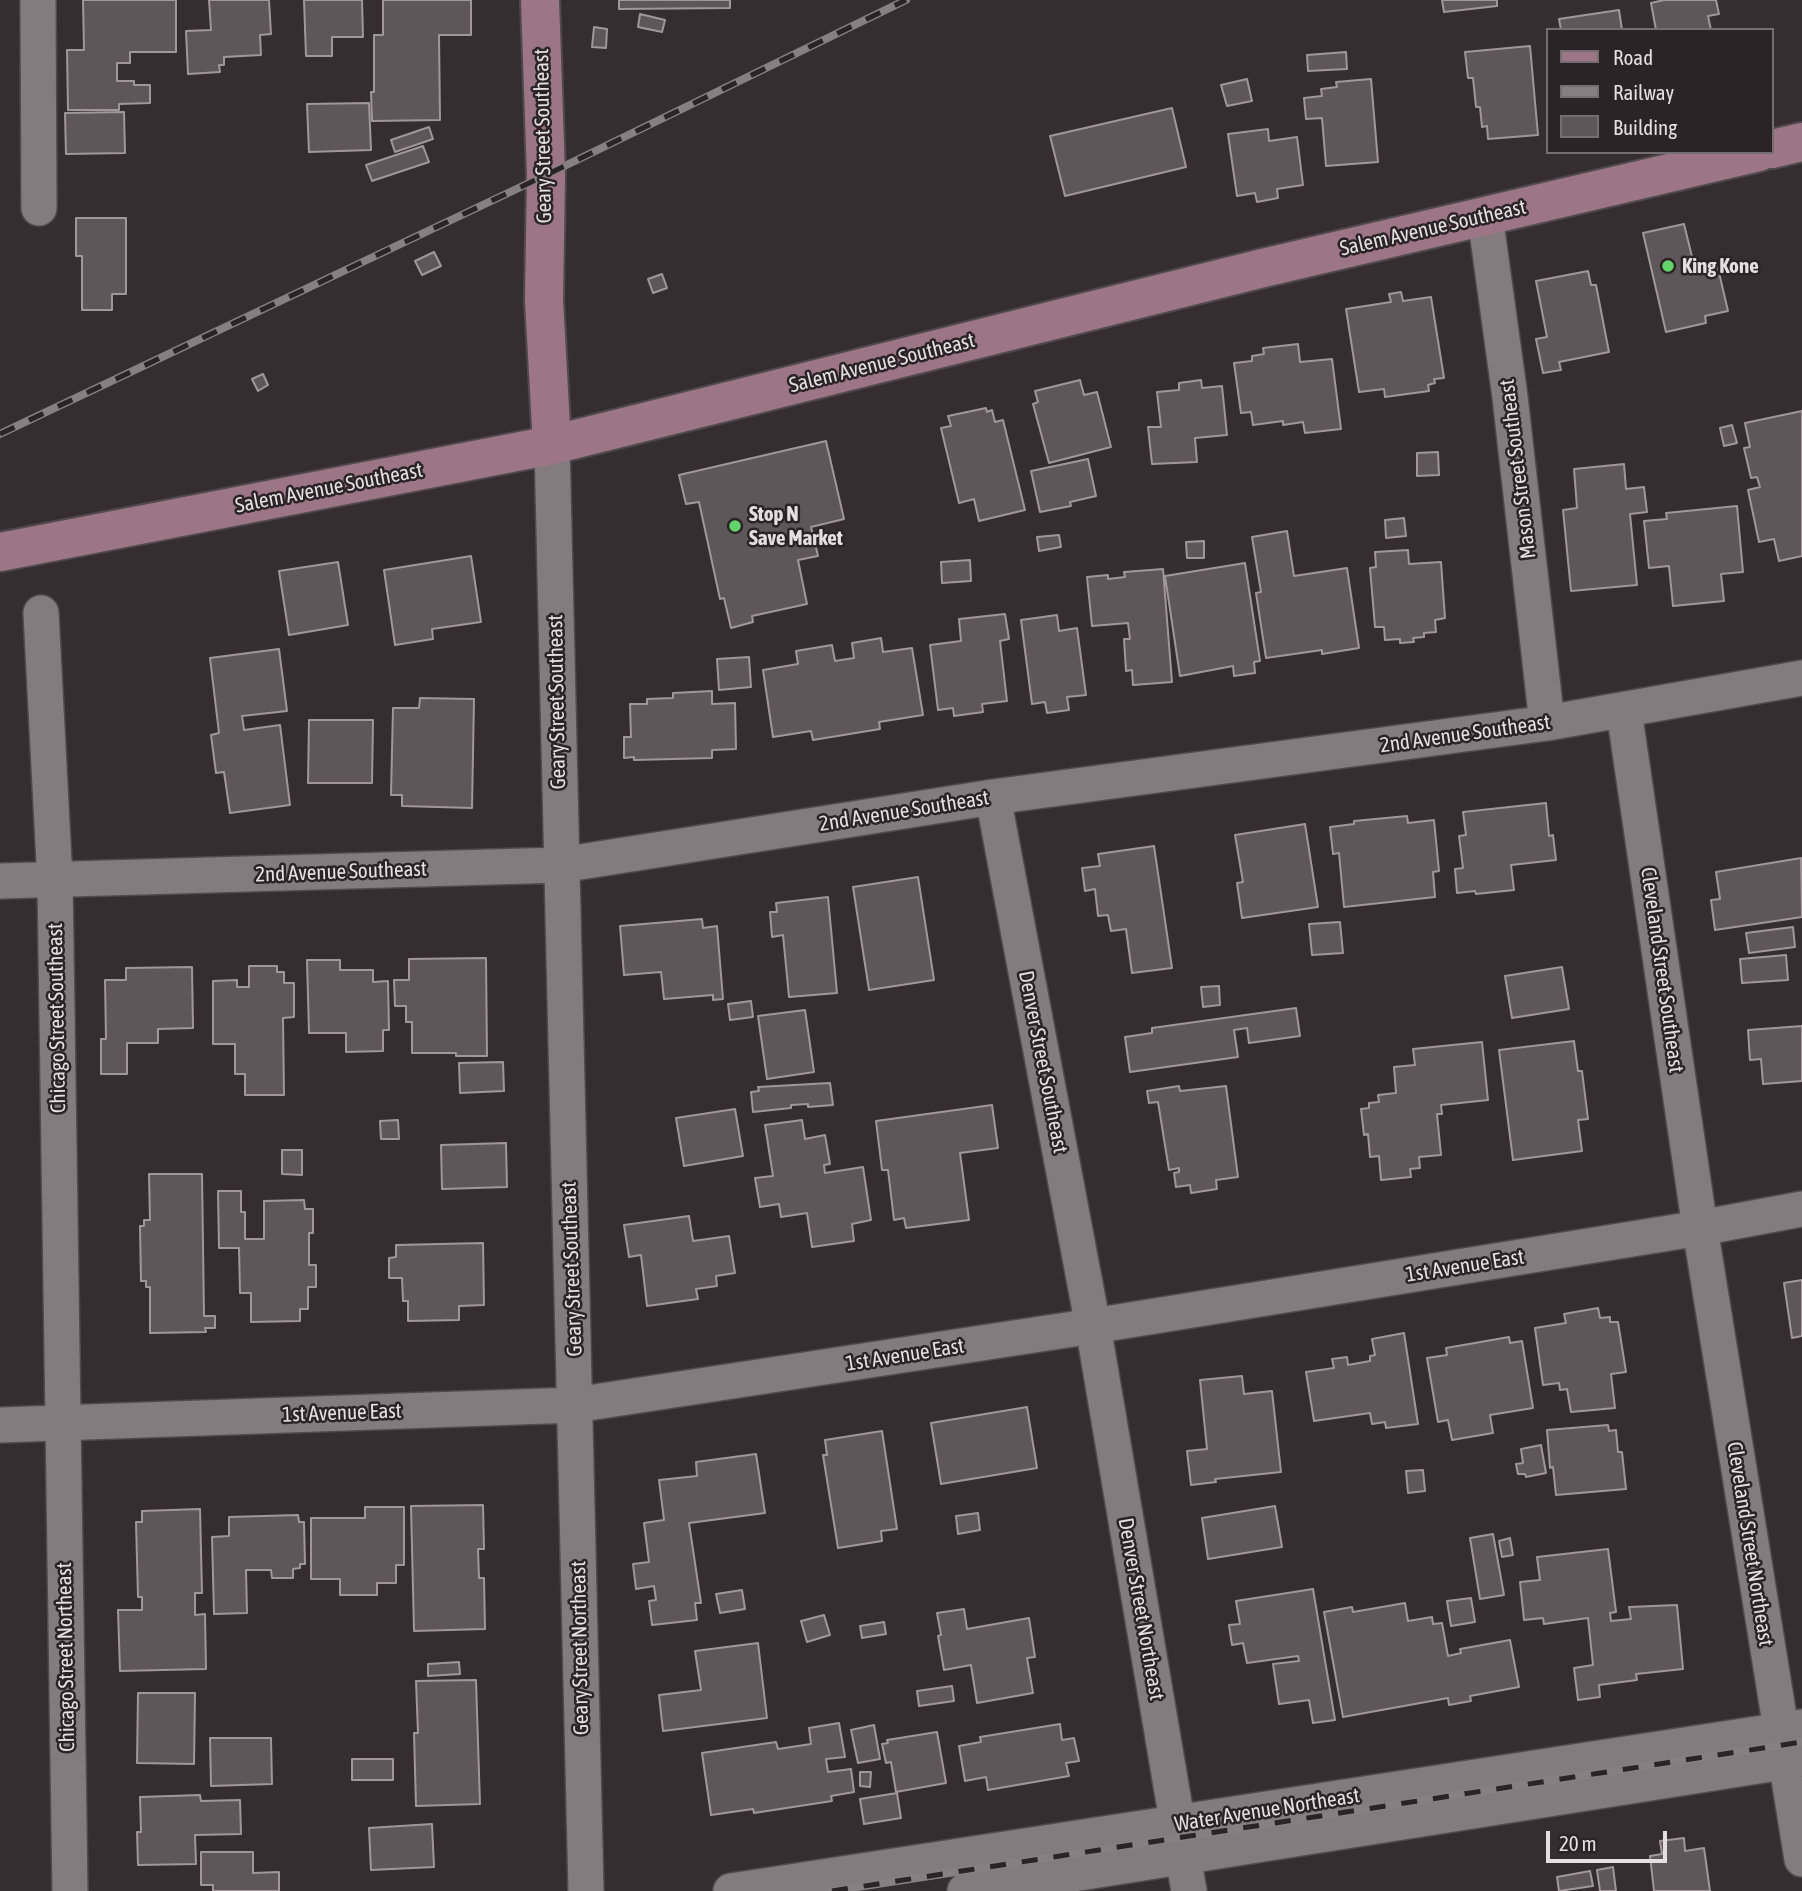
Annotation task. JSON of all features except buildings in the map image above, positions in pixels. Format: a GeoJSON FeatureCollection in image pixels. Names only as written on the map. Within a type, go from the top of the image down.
{"type":"FeatureCollection","features":[{"type":"Feature","properties":{"kind":"main road","name":"Geary Street Southeast"},"geometry":{"type":"LineString","coordinates":[[540,0],[546,175],[544,300],[552,445]]}},
{"type":"Feature","properties":{"kind":"main road"},"geometry":{"type":"LineString","coordinates":[[1774,149],[1802,142]]}},
{"type":"Feature","properties":{"kind":"main road","name":"Salem Avenue Southeast"},"geometry":{"type":"LineString","coordinates":[[0,552],[552,445],[1485,216],[1750,154]]}},
{"type":"Feature","properties":{"kind":"street"},"geometry":{"type":"LineString","coordinates":[[38,0],[39,208]]}},
{"type":"Feature","properties":{"kind":"street","name":"Mason Street Southeast"},"geometry":{"type":"LineString","coordinates":[[1485,216],[1510,397],[1548,723]]}},
{"type":"Feature","properties":{"kind":"street","name":"Geary Street Southeast"},"geometry":{"type":"LineString","coordinates":[[552,445],[575,1405]]}},
{"type":"Feature","properties":{"kind":"street","name":"Chicago Street Southeast"},"geometry":{"type":"LineString","coordinates":[[41,613],[55,880],[62,1423]]}},
{"type":"Feature","properties":{"kind":"street","name":"2nd Avenue Southeast"},"geometry":{"type":"LineString","coordinates":[[0,881],[561,865],[993,797],[1548,723],[1802,678]]}},
{"type":"Feature","properties":{"kind":"street","name":"Cleveland Street Southeast"},"geometry":{"type":"LineString","coordinates":[[1624,711],[1700,1228]]}},
{"type":"Feature","properties":{"kind":"street","name":"Denver Street Southeast"},"geometry":{"type":"LineString","coordinates":[[993,797],[1093,1326]]}},
{"type":"Feature","properties":{"kind":"street","name":"1st Avenue East"},"geometry":{"type":"LineString","coordinates":[[0,1425],[575,1405],[1093,1326],[1700,1228],[1802,1209]]}},
{"type":"Feature","properties":{"kind":"street","name":"Cleveland Street Northeast"},"geometry":{"type":"LineString","coordinates":[[1700,1228],[1793,1744],[1802,1859]]}},
{"type":"Feature","properties":{"kind":"street","name":"Denver Street Northeast"},"geometry":{"type":"LineString","coordinates":[[1093,1326],[1189,1891]]}},
{"type":"Feature","properties":{"kind":"street","name":"Geary Street Northeast"},"geometry":{"type":"LineString","coordinates":[[575,1405],[586,1891]]}},
{"type":"Feature","properties":{"kind":"street","name":"Chicago Street Northeast"},"geometry":{"type":"LineString","coordinates":[[62,1423],[70,1891]]}},
{"type":"Feature","properties":{"kind":"street","name":"Water Avenue Northeast"},"geometry":{"type":"LineString","coordinates":[[731,1891],[1180,1841],[1793,1744]]}},
{"type":"Feature","properties":{"kind":"street","name":"Water Avenue Northeast"},"geometry":{"type":"LineString","coordinates":[[965,1891],[1180,1841]]}},
{"type":"Feature","properties":{"kind":"railway"},"geometry":{"type":"LineString","coordinates":[[0,434],[546,175],[906,0]]}},
{"type":"Feature","properties":{"kind":"railway"},"geometry":{"type":"LineString","coordinates":[[832,1891],[1802,1742]]}},
{"type":"Feature","properties":{"kind":"place","name":"King Kone"},"geometry":{"type":"Point","coordinates":[1668,266]}},
{"type":"Feature","properties":{"kind":"place","name":"Stop N Save Market"},"geometry":{"type":"Point","coordinates":[735,526]}}]}
